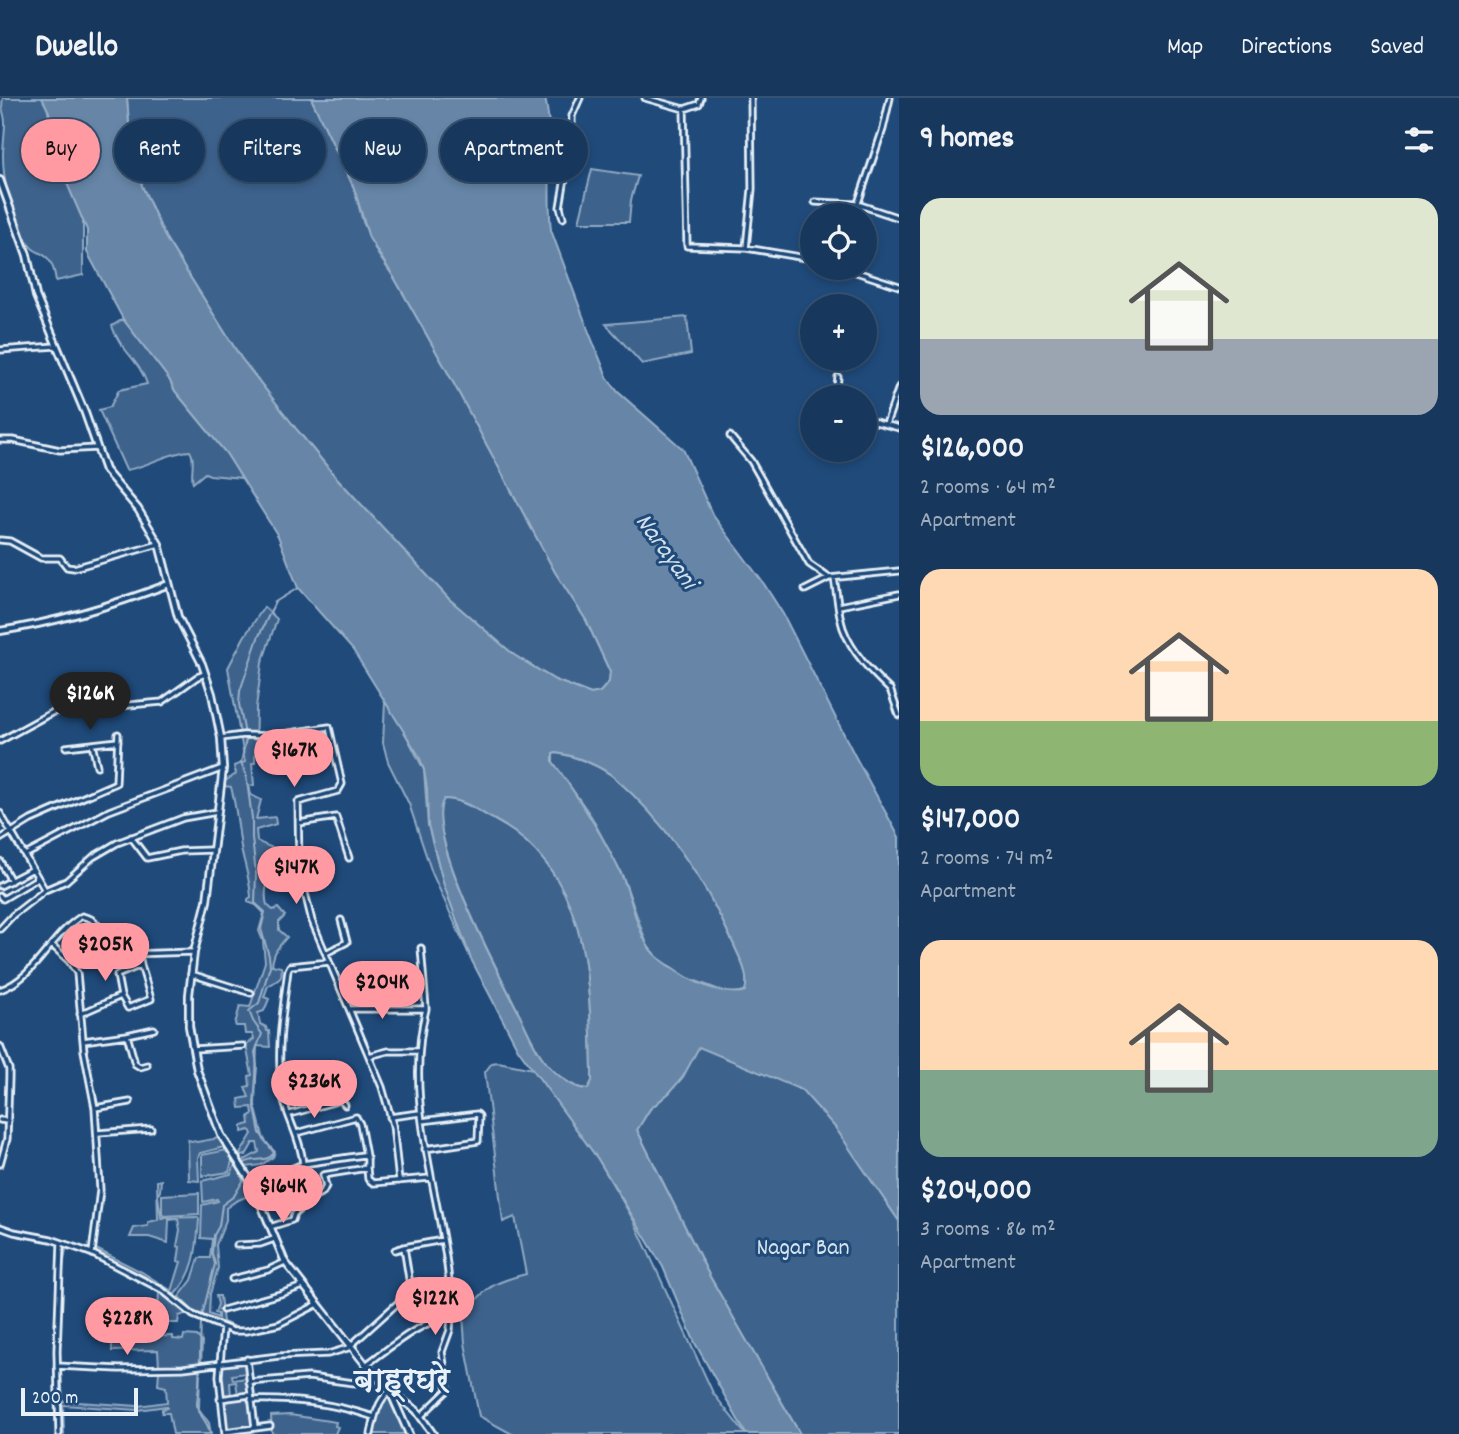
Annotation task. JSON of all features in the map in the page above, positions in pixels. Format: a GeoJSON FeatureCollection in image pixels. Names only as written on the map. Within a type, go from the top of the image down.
{"type":"FeatureCollection","features":[{"type":"Feature","properties":{"kind":"street"},"geometry":{"type":"LineString","coordinates":[[563,218],[560,207],[572,137],[572,116],[580,98]]}},
{"type":"Feature","properties":{"kind":"street"},"geometry":{"type":"LineString","coordinates":[[645,98],[684,109],[699,104],[701,98]]}},
{"type":"Feature","properties":{"kind":"street"},"geometry":{"type":"LineString","coordinates":[[746,248],[752,189],[751,98]]}},
{"type":"Feature","properties":{"kind":"street"},"geometry":{"type":"LineString","coordinates":[[857,203],[890,98]]}},
{"type":"Feature","properties":{"kind":"street"},"geometry":{"type":"LineString","coordinates":[[684,109],[687,246],[746,248],[800,257]]}},
{"type":"Feature","properties":{"kind":"street"},"geometry":{"type":"LineString","coordinates":[[0,180],[27,255],[36,296],[85,413],[108,477],[138,509],[159,544],[178,617],[206,674],[221,738],[223,768],[219,811],[207,901],[194,953],[188,1014],[197,1070],[221,1135],[253,1185],[285,1262],[377,1378],[421,1416],[433,1434]]}},
{"type":"Feature","properties":{"kind":"street"},"geometry":{"type":"LineString","coordinates":[[815,202],[836,203]]}},
{"type":"Feature","properties":{"kind":"street"},"geometry":{"type":"LineString","coordinates":[[877,211],[899,218]]}},
{"type":"Feature","properties":{"kind":"street"},"geometry":{"type":"LineString","coordinates":[[877,279],[899,286]]}},
{"type":"Feature","properties":{"kind":"street"},"geometry":{"type":"LineString","coordinates":[[0,350],[56,346]]}},
{"type":"Feature","properties":{"kind":"street"},"geometry":{"type":"LineString","coordinates":[[837,385],[838,377]]}},
{"type":"Feature","properties":{"kind":"street"},"geometry":{"type":"LineString","coordinates":[[886,424],[899,387]]}},
{"type":"Feature","properties":{"kind":"street"},"geometry":{"type":"LineString","coordinates":[[877,422],[899,428]]}},
{"type":"Feature","properties":{"kind":"street"},"geometry":{"type":"LineString","coordinates":[[730,436],[751,461],[809,564],[831,578],[843,628],[866,667],[890,689],[899,715]]}},
{"type":"Feature","properties":{"kind":"street"},"geometry":{"type":"LineString","coordinates":[[0,440],[13,440],[60,450],[97,447]]}},
{"type":"Feature","properties":{"kind":"street"},"geometry":{"type":"LineString","coordinates":[[0,540],[10,541],[41,558],[60,558],[67,567],[74,568],[159,544]]}},
{"type":"Feature","properties":{"kind":"street"},"geometry":{"type":"LineString","coordinates":[[805,590],[831,578],[899,572]]}},
{"type":"Feature","properties":{"kind":"street"},"geometry":{"type":"LineString","coordinates":[[0,631],[33,626],[114,605],[169,584]]}},
{"type":"Feature","properties":{"kind":"street"},"geometry":{"type":"LineString","coordinates":[[839,606],[899,594]]}},
{"type":"Feature","properties":{"kind":"street"},"geometry":{"type":"LineString","coordinates":[[0,741],[53,712],[162,702],[197,677],[206,674]]}},
{"type":"Feature","properties":{"kind":"street"},"geometry":{"type":"LineString","coordinates":[[221,738],[269,736],[329,727],[341,777],[341,789],[300,800],[296,805],[299,822],[299,869],[312,921],[382,1087],[390,1117],[399,1181]]}},
{"type":"Feature","properties":{"kind":"street"},"geometry":{"type":"LineString","coordinates":[[0,839],[42,815],[116,783],[118,734]]}},
{"type":"Feature","properties":{"kind":"street"},"geometry":{"type":"LineString","coordinates":[[66,747],[118,741]]}},
{"type":"Feature","properties":{"kind":"street"},"geometry":{"type":"LineString","coordinates":[[92,744],[97,765]]}},
{"type":"Feature","properties":{"kind":"street"},"geometry":{"type":"LineString","coordinates":[[25,855],[109,811],[223,768]]}},
{"type":"Feature","properties":{"kind":"street"},"geometry":{"type":"LineString","coordinates":[[0,929],[45,890],[66,881],[93,857],[131,836],[183,818],[219,811]]}},
{"type":"Feature","properties":{"kind":"street"},"geometry":{"type":"LineString","coordinates":[[0,813],[45,890]]}},
{"type":"Feature","properties":{"kind":"street"},"geometry":{"type":"LineString","coordinates":[[299,822],[336,817],[349,858]]}},
{"type":"Feature","properties":{"kind":"street"},"geometry":{"type":"LineString","coordinates":[[131,836],[147,858],[181,850],[212,850]]}},
{"type":"Feature","properties":{"kind":"street"},"geometry":{"type":"LineString","coordinates":[[0,861],[11,881]]}},
{"type":"Feature","properties":{"kind":"street"},"geometry":{"type":"LineString","coordinates":[[0,886],[33,869]]}},
{"type":"Feature","properties":{"kind":"street"},"geometry":{"type":"LineString","coordinates":[[0,896],[3,899],[38,878]]}},
{"type":"Feature","properties":{"kind":"street"},"geometry":{"type":"LineString","coordinates":[[0,990],[20,980],[71,924],[85,915],[125,952],[194,953]]}},
{"type":"Feature","properties":{"kind":"street"},"geometry":{"type":"LineString","coordinates":[[326,953],[347,942],[341,920]]}},
{"type":"Feature","properties":{"kind":"street"},"geometry":{"type":"LineString","coordinates":[[52,945],[77,973],[83,1041],[95,1108],[100,1190],[91,1253]]}},
{"type":"Feature","properties":{"kind":"street"},"geometry":{"type":"LineString","coordinates":[[421,948],[426,1009],[417,1073],[420,1113],[451,1293],[450,1330],[442,1352],[448,1390],[421,1416]]}},
{"type":"Feature","properties":{"kind":"street"},"geometry":{"type":"LineString","coordinates":[[139,954],[151,999],[128,1008],[121,996],[117,975],[141,965]]}},
{"type":"Feature","properties":{"kind":"street"},"geometry":{"type":"LineString","coordinates":[[303,1164],[302,1147],[283,1097],[281,1034],[288,968],[330,962]]}},
{"type":"Feature","properties":{"kind":"street"},"geometry":{"type":"LineString","coordinates":[[191,974],[251,993]]}},
{"type":"Feature","properties":{"kind":"street"},"geometry":{"type":"LineString","coordinates":[[80,1014],[121,996]]}},
{"type":"Feature","properties":{"kind":"street"},"geometry":{"type":"LineString","coordinates":[[349,1010],[426,1009]]}},
{"type":"Feature","properties":{"kind":"street"},"geometry":{"type":"LineString","coordinates":[[83,1041],[154,1029]]}},
{"type":"Feature","properties":{"kind":"street"},"geometry":{"type":"LineString","coordinates":[[127,1035],[135,1064],[140,1067],[147,1065]]}},
{"type":"Feature","properties":{"kind":"street"},"geometry":{"type":"LineString","coordinates":[[192,1049],[243,1046]]}},
{"type":"Feature","properties":{"kind":"street"},"geometry":{"type":"LineString","coordinates":[[0,1048],[9,1069],[7,1139],[0,1164]]}},
{"type":"Feature","properties":{"kind":"street"},"geometry":{"type":"LineString","coordinates":[[368,1056],[388,1051],[419,1051]]}},
{"type":"Feature","properties":{"kind":"street"},"geometry":{"type":"LineString","coordinates":[[283,1097],[325,1081]]}},
{"type":"Feature","properties":{"kind":"street"},"geometry":{"type":"LineString","coordinates":[[289,1114],[341,1100],[345,1105]]}},
{"type":"Feature","properties":{"kind":"street"},"geometry":{"type":"LineString","coordinates":[[95,1108],[130,1102]]}},
{"type":"Feature","properties":{"kind":"street"},"geometry":{"type":"LineString","coordinates":[[390,1117],[420,1113]]}},
{"type":"Feature","properties":{"kind":"street"},"geometry":{"type":"LineString","coordinates":[[421,1122],[477,1114],[479,1116],[478,1141],[425,1149]]}},
{"type":"Feature","properties":{"kind":"street"},"geometry":{"type":"LineString","coordinates":[[297,1133],[356,1117],[360,1124],[368,1180],[373,1183],[430,1178]]}},
{"type":"Feature","properties":{"kind":"street"},"geometry":{"type":"LineString","coordinates":[[0,1120],[8,1121]]}},
{"type":"Feature","properties":{"kind":"street"},"geometry":{"type":"LineString","coordinates":[[98,1133],[151,1129]]}},
{"type":"Feature","properties":{"kind":"street"},"geometry":{"type":"LineString","coordinates":[[253,1185],[303,1164],[366,1156]]}},
{"type":"Feature","properties":{"kind":"street"},"geometry":{"type":"LineString","coordinates":[[270,1227],[292,1220],[301,1203],[316,1196],[326,1186],[323,1175],[368,1168]]}},
{"type":"Feature","properties":{"kind":"street"},"geometry":{"type":"LineString","coordinates":[[0,1227],[91,1253],[162,1290],[193,1315],[233,1331],[279,1324],[318,1304]]}},
{"type":"Feature","properties":{"kind":"street"},"geometry":{"type":"LineString","coordinates":[[237,1245],[260,1244],[274,1239]]}},
{"type":"Feature","properties":{"kind":"street"},"geometry":{"type":"LineString","coordinates":[[394,1250],[443,1240]]}},
{"type":"Feature","properties":{"kind":"street"},"geometry":{"type":"LineString","coordinates":[[60,1434],[57,1366],[61,1243]]}},
{"type":"Feature","properties":{"kind":"street"},"geometry":{"type":"LineString","coordinates":[[57,1366],[120,1369],[199,1366],[247,1359],[328,1354],[351,1346],[411,1291],[404,1247]]}},
{"type":"Feature","properties":{"kind":"street"},"geometry":{"type":"LineString","coordinates":[[232,1279],[268,1270],[285,1262]]}},
{"type":"Feature","properties":{"kind":"street"},"geometry":{"type":"LineString","coordinates":[[223,1310],[303,1286]]}},
{"type":"Feature","properties":{"kind":"street"},"geometry":{"type":"LineString","coordinates":[[366,1365],[403,1337],[437,1319],[451,1315]]}},
{"type":"Feature","properties":{"kind":"street"},"geometry":{"type":"LineString","coordinates":[[223,1328],[218,1363],[225,1433],[270,1426]]}},
{"type":"Feature","properties":{"kind":"street"},"geometry":{"type":"LineString","coordinates":[[247,1359],[255,1428]]}},
{"type":"Feature","properties":{"kind":"street"},"geometry":{"type":"LineString","coordinates":[[249,1382],[309,1377],[354,1383],[377,1378]]}},
{"type":"Feature","properties":{"kind":"street"},"geometry":{"type":"LineString","coordinates":[[371,1434],[374,1417],[384,1395],[390,1391]]}},
{"type":"Feature","properties":{"kind":"street"},"geometry":{"type":"LineString","coordinates":[[390,1391],[409,1434]]}},
{"type":"Feature","properties":{"kind":"street"},"geometry":{"type":"LineString","coordinates":[[220,1399],[251,1397],[307,1401],[342,1406],[374,1417]]}},
{"type":"Feature","properties":{"kind":"green space"},"geometry":{"type":"Polygon","coordinates":[[[3,98],[42,98],[47,104],[49,119],[21,119],[21,182],[67,182],[83,219],[83,275],[56,281],[51,262],[30,246],[21,230],[9,199],[5,178],[5,123],[3,98]]]}},
{"type":"Feature","properties":{"kind":"green space"},"geometry":{"type":"Polygon","coordinates":[[[127,98],[311,98],[321,119],[219,119],[219,182],[326,182],[326,129],[340,159],[340,182],[351,182],[363,222],[377,253],[395,279],[446,369],[555,572],[586,620],[610,672],[609,682],[600,692],[591,694],[555,680],[514,655],[449,599],[334,475],[241,358],[165,237],[142,186],[141,182],[205,182],[205,119],[129,119],[127,98]]]}},
{"type":"Feature","properties":{"kind":"green space"},"geometry":{"type":"Polygon","coordinates":[[[592,169],[638,176],[631,200],[629,222],[579,222],[592,169]]]}},
{"type":"Feature","properties":{"kind":"green space"},"geometry":{"type":"Polygon","coordinates":[[[687,317],[691,354],[642,364],[606,324],[687,317]]]}},
{"type":"Feature","properties":{"kind":"green space"},"geometry":{"type":"Polygon","coordinates":[[[123,319],[169,379],[175,391],[226,453],[242,478],[205,473],[193,483],[193,458],[190,451],[126,470],[99,410],[110,407],[119,390],[147,384],[140,368],[119,342],[112,326],[123,319]]]}},
{"type":"Feature","properties":{"kind":"green space"},"geometry":{"type":"Polygon","coordinates":[[[264,607],[277,619],[262,663],[256,707],[255,763],[252,763],[254,785],[249,786],[251,795],[261,800],[256,819],[275,817],[276,824],[256,830],[257,841],[277,849],[290,868],[296,869],[301,889],[284,885],[280,872],[275,871],[267,887],[267,905],[273,910],[278,908],[285,916],[279,922],[279,930],[287,937],[277,950],[272,965],[281,967],[281,977],[268,986],[264,997],[269,999],[264,1011],[258,1013],[260,1024],[269,1031],[270,1047],[257,1046],[255,1105],[264,1140],[275,1152],[273,1157],[261,1165],[246,1167],[243,1161],[259,1152],[257,1143],[253,1143],[246,1155],[240,1154],[252,1134],[250,1130],[242,1132],[242,1126],[250,1124],[252,1107],[240,1108],[239,1099],[249,1097],[245,1087],[250,1086],[249,1076],[252,1075],[246,1045],[254,1039],[252,1034],[245,1034],[244,1026],[235,1024],[240,1006],[250,1007],[265,962],[259,931],[264,913],[248,902],[251,897],[250,886],[233,795],[231,787],[224,786],[225,781],[236,774],[234,766],[245,762],[228,668],[264,607]]]}},
{"type":"Feature","properties":{"kind":"green space"},"geometry":{"type":"Polygon","coordinates":[[[385,702],[400,723],[424,770],[428,825],[444,885],[471,959],[432,873],[409,804],[388,762],[383,743],[385,702]]]}},
{"type":"Feature","properties":{"kind":"green space"},"geometry":{"type":"Polygon","coordinates":[[[553,754],[603,769],[652,814],[668,834],[698,877],[723,922],[744,967],[745,991],[730,994],[688,978],[657,957],[648,947],[623,877],[591,816],[553,762],[553,754]]]}},
{"type":"Feature","properties":{"kind":"green space"},"geometry":{"type":"Polygon","coordinates":[[[444,799],[476,809],[525,840],[549,866],[566,896],[578,929],[589,999],[592,1081],[588,1089],[576,1086],[558,1075],[544,1060],[530,1038],[477,929],[452,866],[443,838],[440,815],[444,799]]]}},
{"type":"Feature","properties":{"kind":"green space","name":"Nagar Ban"},"geometry":{"type":"Polygon","coordinates":[[[698,1046],[802,1090],[835,1127],[899,1221],[899,1434],[800,1434],[709,1275],[637,1130],[650,1109],[670,1092],[689,1065],[698,1046]]]}},
{"type":"Feature","properties":{"kind":"green space"},"geometry":{"type":"Polygon","coordinates":[[[492,1063],[533,1069],[598,1159],[634,1221],[713,1393],[745,1434],[512,1434],[479,1416],[465,1343],[463,1315],[477,1298],[490,1288],[504,1280],[526,1274],[515,1217],[503,1222],[485,1072],[492,1063]]]}},
{"type":"Feature","properties":{"kind":"green space"},"geometry":{"type":"Polygon","coordinates":[[[98,1117],[103,1184],[96,1249],[142,1272],[172,1291],[181,1262],[178,1261],[178,1219],[169,1220],[168,1243],[149,1237],[130,1237],[134,1228],[148,1226],[148,1222],[158,1220],[157,1181],[161,1180],[158,1195],[161,1218],[199,1219],[191,1268],[175,1294],[94,1252],[102,1184],[98,1117]]]}},
{"type":"Feature","properties":{"kind":"green space"},"geometry":{"type":"Polygon","coordinates":[[[219,1138],[224,1147],[200,1153],[199,1181],[189,1180],[188,1140],[197,1142],[219,1138]]]}},
{"type":"Feature","properties":{"kind":"green space"},"geometry":{"type":"Polygon","coordinates":[[[227,1150],[233,1158],[229,1172],[202,1176],[202,1155],[227,1150]]]}},
{"type":"Feature","properties":{"kind":"green space"},"geometry":{"type":"Polygon","coordinates":[[[235,1164],[238,1164],[255,1193],[226,1208],[226,1220],[216,1245],[218,1268],[210,1294],[209,1314],[218,1318],[215,1313],[218,1304],[216,1296],[220,1296],[223,1322],[233,1327],[194,1312],[179,1297],[192,1280],[199,1258],[210,1258],[212,1239],[201,1238],[202,1205],[218,1201],[203,1202],[202,1181],[231,1174],[235,1164]]]}},
{"type":"Feature","properties":{"kind":"green space"},"geometry":{"type":"Polygon","coordinates":[[[199,1193],[199,1214],[162,1214],[162,1195],[199,1193]]]}},
{"type":"Feature","properties":{"kind":"green space"},"geometry":{"type":"Polygon","coordinates":[[[68,1247],[79,1252],[66,1249],[59,1365],[62,1258],[64,1249],[68,1247]]]}},
{"type":"Feature","properties":{"kind":"green space"},"geometry":{"type":"Polygon","coordinates":[[[124,1272],[141,1279],[188,1313],[179,1316],[178,1323],[157,1323],[159,1293],[124,1272]]]}},
{"type":"Feature","properties":{"kind":"green space"},"geometry":{"type":"Polygon","coordinates":[[[184,1335],[197,1336],[202,1342],[201,1364],[159,1366],[158,1350],[112,1351],[112,1337],[173,1336],[173,1339],[183,1340],[184,1335]]]}},
{"type":"Feature","properties":{"kind":"green space"},"geometry":{"type":"Polygon","coordinates":[[[245,1362],[246,1373],[232,1375],[233,1380],[247,1378],[249,1394],[238,1395],[236,1382],[230,1383],[231,1397],[220,1397],[216,1365],[245,1362]]]}},
{"type":"Feature","properties":{"kind":"green space"},"geometry":{"type":"Polygon","coordinates":[[[61,1367],[69,1367],[61,1370],[63,1401],[138,1406],[167,1402],[166,1387],[158,1385],[159,1371],[200,1368],[199,1409],[209,1423],[211,1434],[173,1434],[169,1413],[162,1413],[162,1409],[167,1406],[138,1410],[63,1405],[64,1434],[61,1434],[59,1405],[61,1367]]]}},
{"type":"Feature","properties":{"kind":"green space"},"geometry":{"type":"Polygon","coordinates":[[[249,1397],[254,1427],[223,1428],[220,1401],[249,1397]]]}},
{"type":"Feature","properties":{"kind":"green space"},"geometry":{"type":"Polygon","coordinates":[[[388,1397],[405,1434],[372,1434],[377,1413],[388,1397]]]}},
{"type":"Feature","properties":{"kind":"green space"},"geometry":{"type":"Polygon","coordinates":[[[290,1415],[336,1422],[335,1426],[338,1427],[335,1434],[272,1434],[271,1416],[290,1415]]]}},
{"type":"Feature","properties":{"kind":"water","name":"Narayani"},"geometry":{"type":"Polygon","coordinates":[[[42,98],[127,98],[129,119],[114,119],[114,182],[141,182],[165,237],[241,358],[297,430],[334,475],[449,599],[514,655],[555,680],[591,694],[600,692],[609,682],[610,672],[586,620],[555,572],[446,369],[369,238],[351,182],[426,182],[426,119],[340,119],[340,159],[326,129],[326,119],[321,119],[311,98],[545,98],[548,119],[440,119],[440,182],[549,182],[551,230],[608,379],[618,392],[683,449],[712,514],[783,614],[899,837],[899,1221],[835,1127],[802,1090],[699,1047],[683,1077],[650,1109],[637,1130],[709,1275],[800,1434],[746,1434],[695,1343],[663,1267],[598,1159],[518,1049],[471,959],[444,885],[428,825],[427,789],[419,756],[353,650],[298,588],[278,536],[226,453],[175,391],[169,379],[123,319],[87,252],[87,230],[66,182],[100,182],[100,119],[50,119],[42,98]],[[553,754],[553,762],[607,846],[622,876],[648,946],[665,964],[707,987],[734,993],[745,991],[744,967],[711,899],[684,855],[652,814],[615,778],[602,769],[571,756],[553,754]],[[444,799],[440,816],[444,841],[453,872],[497,969],[544,1060],[564,1079],[588,1089],[592,1081],[589,999],[578,929],[566,896],[549,866],[525,840],[470,806],[444,799]]]}},
{"type":"Feature","properties":{"kind":"waterway"},"geometry":{"type":"LineString","coordinates":[[243,1164],[267,1158],[274,1153],[260,1133],[254,1103],[257,1066],[255,1052],[262,1034],[249,1011],[259,1003],[270,966],[261,929],[265,912],[255,903],[252,818],[246,774],[241,763],[246,739],[239,704],[240,691],[258,638],[275,602],[298,588]]}},
{"type":"Feature","properties":{"kind":"waterway"},"geometry":{"type":"LineString","coordinates":[[202,1316],[215,1264],[212,1253],[214,1235],[219,1226],[222,1205],[234,1196],[243,1181],[239,1167]]}},
{"type":"Feature","properties":{"kind":"waterway"},"geometry":{"type":"LineString","coordinates":[[201,1323],[197,1405],[210,1434]]}},
{"type":"Feature","properties":{"kind":"district","name":"बाह्रघरे"},"geometry":{"type":"Point","coordinates":[402,1384]}}]}
